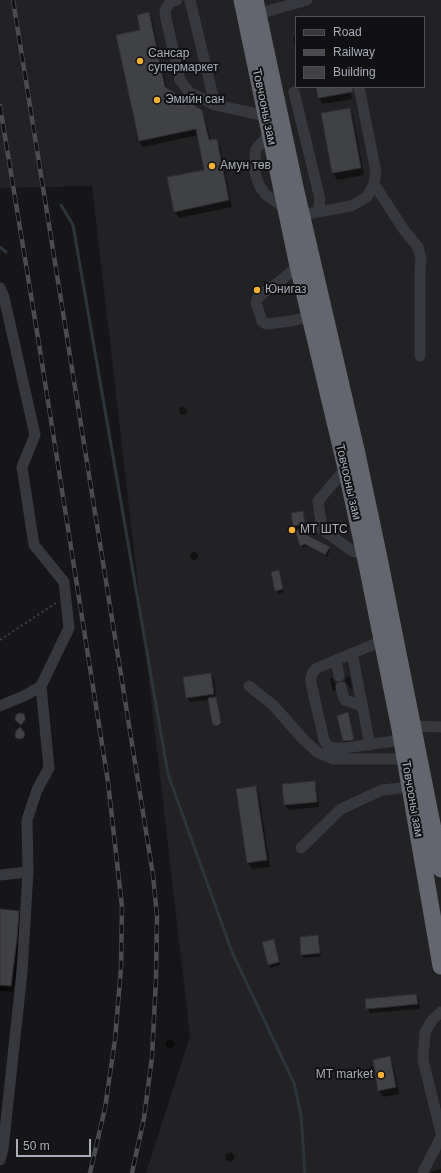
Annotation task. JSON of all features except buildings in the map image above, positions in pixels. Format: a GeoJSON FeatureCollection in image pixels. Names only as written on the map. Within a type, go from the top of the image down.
{"type":"FeatureCollection","features":[{"type":"Feature","properties":{"kind":"highway","name":"Товчооны зам"},"geometry":{"type":"LineString","coordinates":[[242,0],[270,133],[294,213],[357,454],[441,869]]}},
{"type":"Feature","properties":{"kind":"highway","name":"Товчооны зам"},"geometry":{"type":"LineString","coordinates":[[257,7],[294,213],[298,266],[346,468],[382,641],[402,740],[441,966]]}},
{"type":"Feature","properties":{"kind":"street"},"geometry":{"type":"LineString","coordinates":[[177,0],[171,2],[166,8],[165,14],[180,80],[189,92],[215,105],[266,116]]}},
{"type":"Feature","properties":{"kind":"street"},"geometry":{"type":"LineString","coordinates":[[190,0],[215,105]]}},
{"type":"Feature","properties":{"kind":"street"},"geometry":{"type":"LineString","coordinates":[[257,7],[307,0]]}},
{"type":"Feature","properties":{"kind":"street"},"geometry":{"type":"LineString","coordinates":[[270,133],[256,150],[255,157],[255,173],[265,194],[294,213],[318,212],[351,206],[367,197],[374,184],[376,172],[359,88]]}},
{"type":"Feature","properties":{"kind":"street"},"geometry":{"type":"LineString","coordinates":[[294,92],[320,199],[318,212]]}},
{"type":"Feature","properties":{"kind":"street"},"geometry":{"type":"LineString","coordinates":[[374,184],[404,230],[418,247],[421,259],[420,356]]}},
{"type":"Feature","properties":{"kind":"street"},"geometry":{"type":"LineString","coordinates":[[298,266],[263,293],[257,299],[256,303],[262,321],[266,324],[309,317]]}},
{"type":"Feature","properties":{"kind":"street"},"geometry":{"type":"LineString","coordinates":[[0,288],[4,297],[35,435],[22,467],[34,545],[64,582],[69,628],[41,686],[49,768],[37,790],[27,820],[28,872],[22,972],[3,1150],[0,1160]]}},
{"type":"Feature","properties":{"kind":"street"},"geometry":{"type":"LineString","coordinates":[[346,468],[318,501],[322,529],[352,552],[364,554]]}},
{"type":"Feature","properties":{"kind":"street"},"geometry":{"type":"LineString","coordinates":[[382,641],[317,668],[313,672],[311,678],[324,740],[328,746],[336,748],[402,740]]}},
{"type":"Feature","properties":{"kind":"street"},"geometry":{"type":"LineString","coordinates":[[352,653],[370,745]]}},
{"type":"Feature","properties":{"kind":"street"},"geometry":{"type":"LineString","coordinates":[[336,660],[342,696],[345,700],[362,706]]}},
{"type":"Feature","properties":{"kind":"street"},"geometry":{"type":"LineString","coordinates":[[0,706],[26,695],[41,686]]}},
{"type":"Feature","properties":{"kind":"street"},"geometry":{"type":"LineString","coordinates":[[249,686],[273,705],[304,740],[317,752],[333,759],[405,759]]}},
{"type":"Feature","properties":{"kind":"street"},"geometry":{"type":"LineString","coordinates":[[413,726],[441,728]]}},
{"type":"Feature","properties":{"kind":"street"},"geometry":{"type":"LineString","coordinates":[[301,848],[341,809],[382,790],[410,787]]}},
{"type":"Feature","properties":{"kind":"street"},"geometry":{"type":"LineString","coordinates":[[0,875],[28,872]]}},
{"type":"Feature","properties":{"kind":"street"},"geometry":{"type":"LineString","coordinates":[[441,1012],[432,1020],[425,1032],[423,1060],[441,1133]]}},
{"type":"Feature","properties":{"kind":"street"},"geometry":{"type":"LineString","coordinates":[[423,1172],[441,1137]]}},
{"type":"Feature","properties":{"kind":"path"},"geometry":{"type":"LineString","coordinates":[[0,640],[66,597]]}},
{"type":"Feature","properties":{"kind":"shaded area"},"geometry":{"type":"Polygon","coordinates":[[[0,0],[441,0],[441,1173],[146,1173],[190,1036],[92,186],[0,188],[0,0]]]}},
{"type":"Feature","properties":{"kind":"waterway"},"geometry":{"type":"LineString","coordinates":[[61,205],[73,225],[168,774],[232,952],[294,1083],[301,1115],[305,1173]]}},
{"type":"Feature","properties":{"kind":"waterway"},"geometry":{"type":"LineString","coordinates":[[0,247],[6,252]]}},
{"type":"Feature","properties":{"kind":"railway"},"geometry":{"type":"LineString","coordinates":[[13,0],[153,875],[157,916],[156,979],[152,1057],[144,1118],[132,1173]]}},
{"type":"Feature","properties":{"kind":"railway"},"geometry":{"type":"LineString","coordinates":[[0,106],[108,782],[122,907],[121,968],[115,1040],[105,1108],[90,1173]]}},
{"type":"Feature","properties":{"kind":"place","name":"Сансар супермаркет"},"geometry":{"type":"Point","coordinates":[140,61]}},
{"type":"Feature","properties":{"kind":"place","name":"Эмийн сан"},"geometry":{"type":"Point","coordinates":[157,100]}},
{"type":"Feature","properties":{"kind":"place","name":"Амун төв"},"geometry":{"type":"Point","coordinates":[212,166]}},
{"type":"Feature","properties":{"kind":"place","name":"Юнигаз"},"geometry":{"type":"Point","coordinates":[257,290]}},
{"type":"Feature","properties":{"kind":"place","name":"MT ШТС"},"geometry":{"type":"Point","coordinates":[292,530]}},
{"type":"Feature","properties":{"kind":"place","name":"MT market"},"geometry":{"type":"Point","coordinates":[381,1075]}}]}
